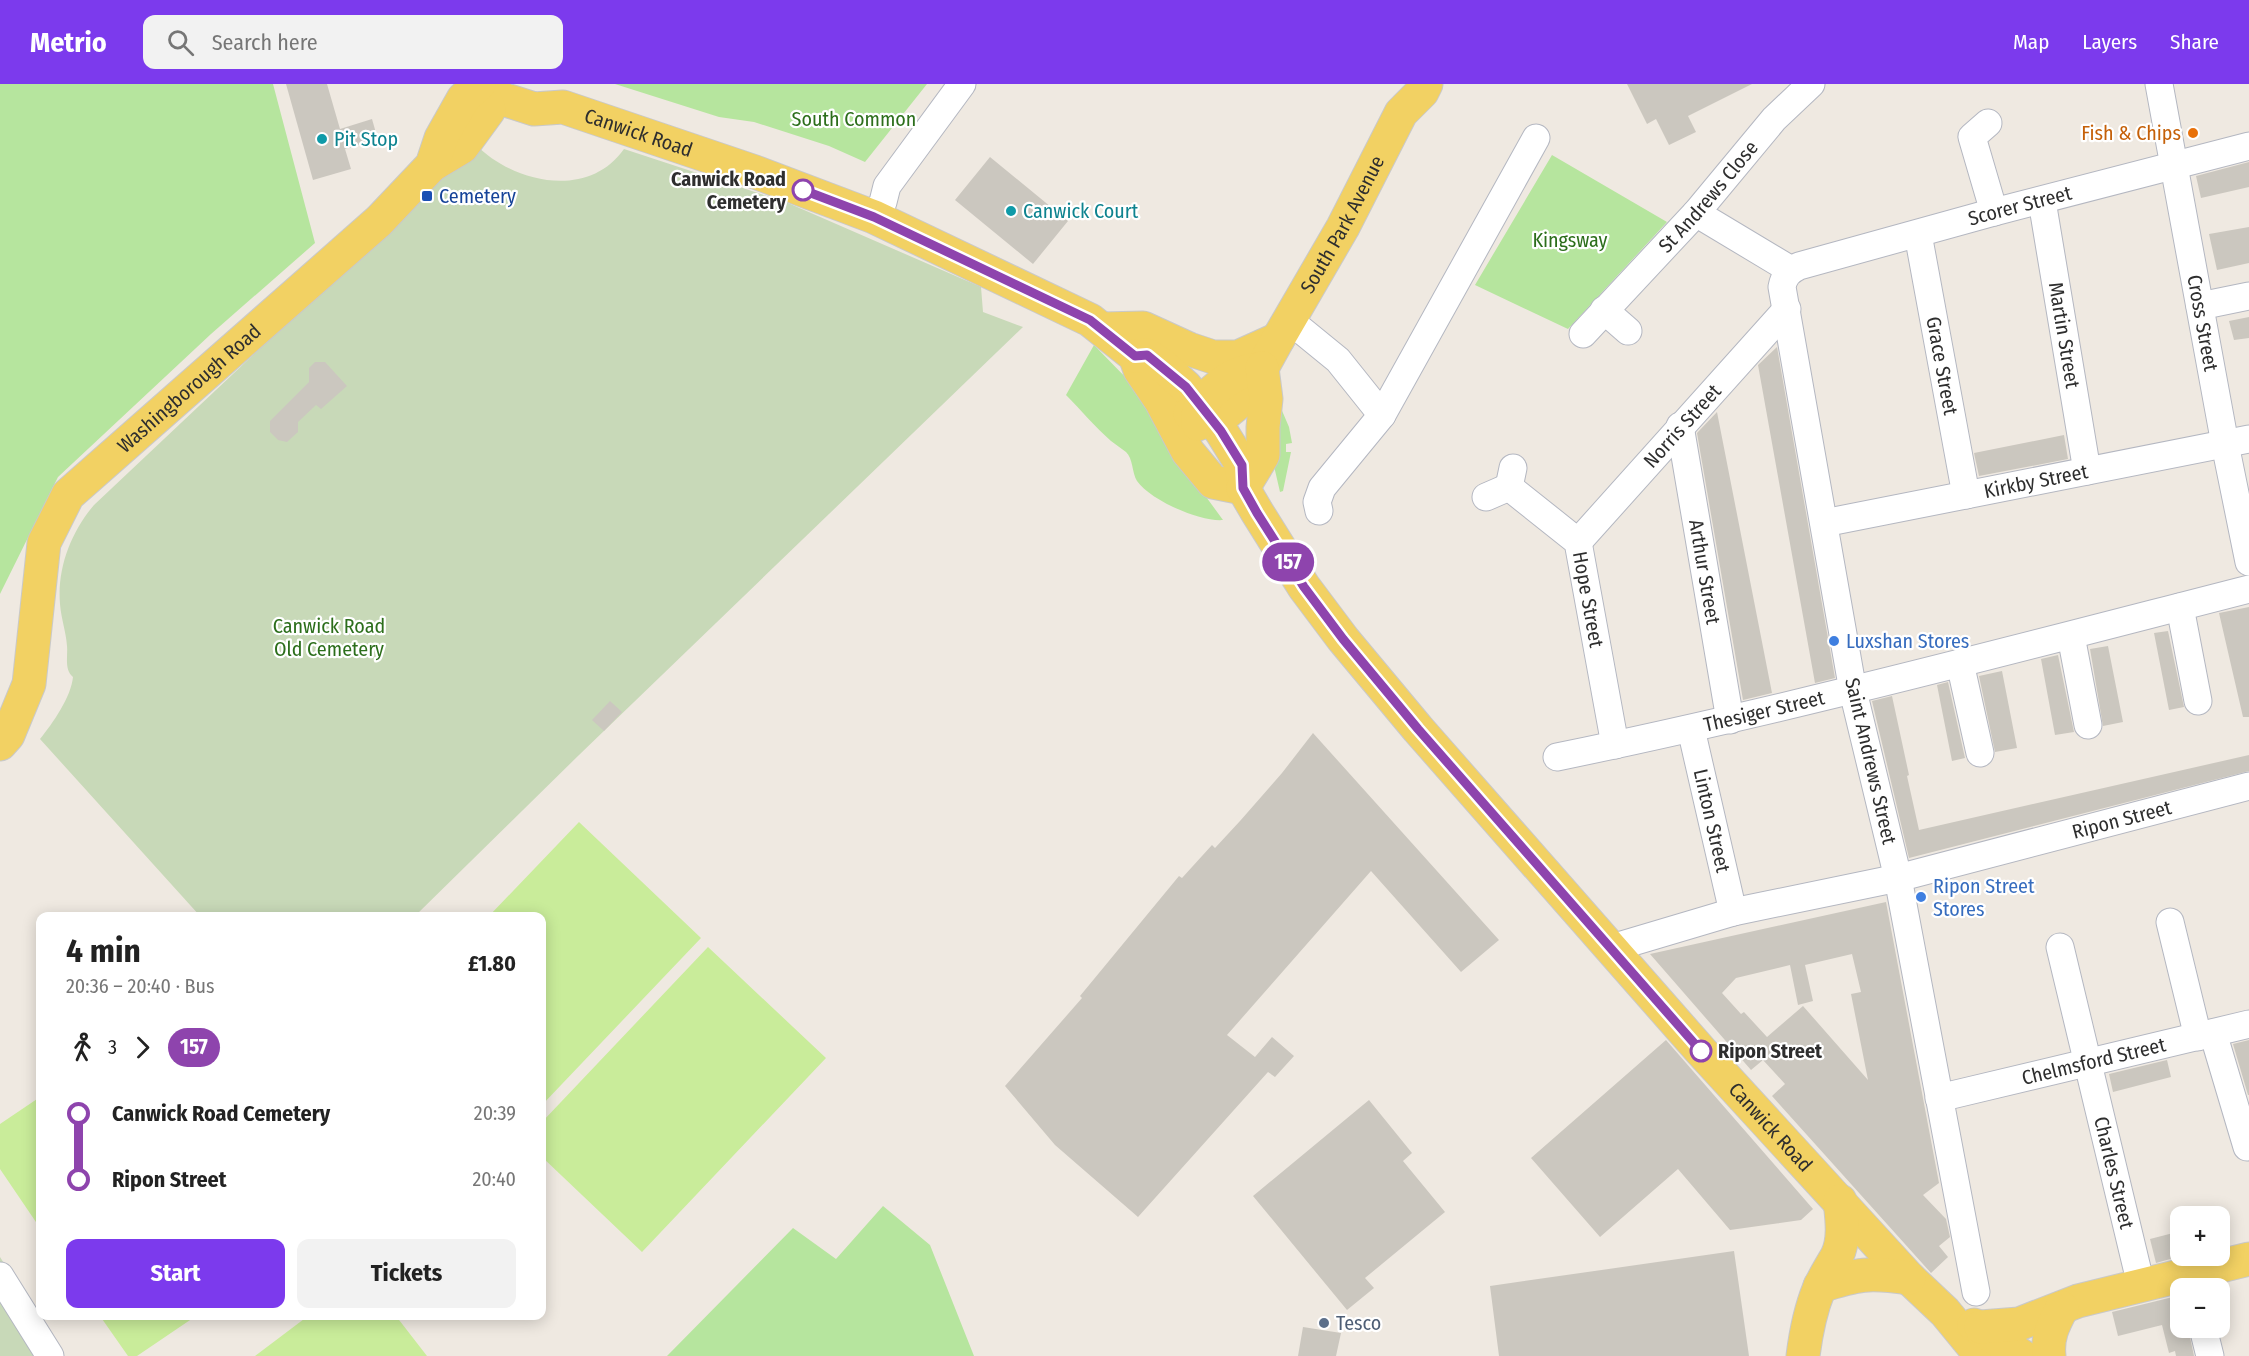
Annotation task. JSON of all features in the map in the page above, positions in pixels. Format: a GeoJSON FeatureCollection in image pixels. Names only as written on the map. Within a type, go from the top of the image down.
{"type":"FeatureCollection","features":[{"type":"Feature","properties":{"kind":"main road","name":"Canwick Road"},"geometry":{"type":"LineString","coordinates":[[480,84],[502,99],[534,109],[563,107],[755,171],[874,217],[1090,320],[1135,356],[1140,370],[1161,401],[1188,452],[1213,482],[1243,488]]}},
{"type":"Feature","properties":{"kind":"main road","name":"Washingborough Road"},"geometry":{"type":"LineString","coordinates":[[0,744],[8,735],[29,684],[44,543],[68,495],[379,221],[432,165],[462,147],[489,110],[480,84]]}},
{"type":"Feature","properties":{"kind":"main road","name":"Canwick Road"},"geometry":{"type":"LineString","coordinates":[[525,84],[546,90],[563,107]]}},
{"type":"Feature","properties":{"kind":"main road","name":"South Park Avenue"},"geometry":{"type":"LineString","coordinates":[[1203,412],[1226,413],[1254,390],[1262,368],[1308,284],[1343,227],[1399,99],[1422,92],[1426,84]]}},
{"type":"Feature","properties":{"kind":"main road"},"geometry":{"type":"LineString","coordinates":[[1103,329],[1143,328],[1213,357],[1238,357],[1283,330]]}},
{"type":"Feature","properties":{"kind":"main road","name":"Canwick Road"},"geometry":{"type":"LineString","coordinates":[[1135,356],[1147,355],[1186,387],[1242,465],[1243,488],[1304,587],[1343,639],[1701,1051],[1909,1278],[1945,1312],[1983,1342],[2022,1356]]}},
{"type":"Feature","properties":{"kind":"main road"},"geometry":{"type":"LineString","coordinates":[[1243,488],[1263,455],[1266,399],[1262,368]]}},
{"type":"Feature","properties":{"kind":"main road"},"geometry":{"type":"LineString","coordinates":[[1161,401],[1203,412]]}},
{"type":"Feature","properties":{"kind":"main road"},"geometry":{"type":"LineString","coordinates":[[1803,1356],[1806,1331],[1820,1286],[1838,1253],[1842,1220],[1840,1201]]}},
{"type":"Feature","properties":{"kind":"main road"},"geometry":{"type":"LineString","coordinates":[[2202,1278],[2249,1259]]}},
{"type":"Feature","properties":{"kind":"main road"},"geometry":{"type":"LineString","coordinates":[[1820,1286],[1858,1274],[1877,1273],[1909,1278]]}},
{"type":"Feature","properties":{"kind":"main road"},"geometry":{"type":"LineString","coordinates":[[1983,1342],[2019,1324],[2078,1301],[2142,1286],[2170,1284]]}},
{"type":"Feature","properties":{"kind":"main road"},"geometry":{"type":"LineString","coordinates":[[2049,1356],[2048,1342],[2051,1328],[2062,1308]]}},
{"type":"Feature","properties":{"kind":"street"},"geometry":{"type":"LineString","coordinates":[[874,217],[883,202],[887,186],[962,84]]}},
{"type":"Feature","properties":{"kind":"street","name":"St Andrews Close"},"geometry":{"type":"LineString","coordinates":[[1583,334],[1696,213],[1774,119],[1811,84]]}},
{"type":"Feature","properties":{"kind":"street","name":"Cross Street"},"geometry":{"type":"LineString","coordinates":[[2159,84],[2200,306],[2237,442],[2249,562]]}},
{"type":"Feature","properties":{"kind":"street"},"geometry":{"type":"LineString","coordinates":[[1988,123],[1972,137],[1994,212]]}},
{"type":"Feature","properties":{"kind":"street"},"geometry":{"type":"LineString","coordinates":[[1319,511],[1317,502],[1322,488],[1382,415],[1539,133]]}},
{"type":"Feature","properties":{"kind":"street","name":"Scorer Street"},"geometry":{"type":"LineString","coordinates":[[1791,270],[1994,212],[2249,146]]}},
{"type":"Feature","properties":{"kind":"street","name":"Martin Street"},"geometry":{"type":"LineString","coordinates":[[2042,201],[2087,471]]}},
{"type":"Feature","properties":{"kind":"street"},"geometry":{"type":"LineString","coordinates":[[1696,213],[1791,270]]}},
{"type":"Feature","properties":{"kind":"street","name":"Grace Street"},"geometry":{"type":"LineString","coordinates":[[1918,234],[1966,495]]}},
{"type":"Feature","properties":{"kind":"street","name":"Saint Andrews Street"},"geometry":{"type":"LineString","coordinates":[[1791,270],[1784,278],[1782,286],[1853,691],[1898,878],[1940,1098],[1965,1279]]}},
{"type":"Feature","properties":{"kind":"street"},"geometry":{"type":"LineString","coordinates":[[2200,306],[2249,296]]}},
{"type":"Feature","properties":{"kind":"street","name":"Norris Street"},"geometry":{"type":"LineString","coordinates":[[1578,542],[1787,309]]}},
{"type":"Feature","properties":{"kind":"street"},"geometry":{"type":"LineString","coordinates":[[1604,310],[1628,330]]}},
{"type":"Feature","properties":{"kind":"street"},"geometry":{"type":"LineString","coordinates":[[1283,330],[1338,360],[1382,415]]}},
{"type":"Feature","properties":{"kind":"street","name":"Arthur Street"},"geometry":{"type":"LineString","coordinates":[[1680,426],[1730,720]]}},
{"type":"Feature","properties":{"kind":"street","name":"Kirkby Street"},"geometry":{"type":"LineString","coordinates":[[1824,523],[2237,442]]}},
{"type":"Feature","properties":{"kind":"street","name":"Hope Street"},"geometry":{"type":"LineString","coordinates":[[1503,484],[1578,542],[1615,745]]}},
{"type":"Feature","properties":{"kind":"street","name":"Thesiger Street"},"geometry":{"type":"LineString","coordinates":[[1557,758],[1853,691],[2249,589]]}},
{"type":"Feature","properties":{"kind":"street"},"geometry":{"type":"LineString","coordinates":[[2180,607],[2198,701]]}},
{"type":"Feature","properties":{"kind":"street"},"geometry":{"type":"LineString","coordinates":[[2071,636],[2088,725]]}},
{"type":"Feature","properties":{"kind":"street"},"geometry":{"type":"LineString","coordinates":[[1960,663],[1980,753]]}},
{"type":"Feature","properties":{"kind":"street","name":"Linton Street"},"geometry":{"type":"LineString","coordinates":[[1691,729],[1733,912]]}},
{"type":"Feature","properties":{"kind":"street","name":"Ripon Street"},"geometry":{"type":"LineString","coordinates":[[1612,948],[1733,912],[1898,878],[2249,786]]}},
{"type":"Feature","properties":{"kind":"street"},"geometry":{"type":"LineString","coordinates":[[2170,922],[2205,1035],[2247,1147]]}},
{"type":"Feature","properties":{"kind":"street","name":"Charles Street"},"geometry":{"type":"LineString","coordinates":[[2060,947],[2142,1286]]}},
{"type":"Feature","properties":{"kind":"street","name":"Chelmsford Street"},"geometry":{"type":"LineString","coordinates":[[1940,1098],[2249,1024]]}},
{"type":"Feature","properties":{"kind":"street"},"geometry":{"type":"LineString","coordinates":[[0,1276],[50,1356]]}},
{"type":"Feature","properties":{"kind":"street"},"geometry":{"type":"LineString","coordinates":[[2206,1338],[2210,1356]]}},
{"type":"Feature","properties":{"kind":"green space"},"geometry":{"type":"Polygon","coordinates":[[[0,84],[273,84],[315,243],[211,334],[58,477],[0,594],[0,84]]]}},
{"type":"Feature","properties":{"kind":"green space","name":"South Common"},"geometry":{"type":"Polygon","coordinates":[[[615,84],[927,84],[865,162],[829,146],[754,122],[719,117],[615,84]]]}},
{"type":"Feature","properties":{"kind":"green space","name":"Canwick Road Old Cemetery"},"geometry":{"type":"Polygon","coordinates":[[[476,145],[510,169],[551,180],[571,180],[591,175],[609,165],[624,149],[788,203],[981,287],[983,312],[1023,327],[419,912],[196,912],[40,739],[56,718],[72,685],[73,677],[67,667],[66,641],[61,614],[61,577],[72,539],[94,505],[476,145]]]}},
{"type":"Feature","properties":{"kind":"green space","name":"Kingsway"},"geometry":{"type":"Polygon","coordinates":[[[1552,155],[1667,222],[1568,329],[1475,285],[1552,155]]]}},
{"type":"Feature","properties":{"kind":"green space"},"geometry":{"type":"Polygon","coordinates":[[[1094,345],[1132,384],[1171,449],[1223,520],[1189,514],[1164,502],[1143,488],[1135,478],[1126,452],[1105,436],[1066,395],[1094,345]]]}},
{"type":"Feature","properties":{"kind":"green space"},"geometry":{"type":"Polygon","coordinates":[[[1280,406],[1289,427],[1292,443],[1286,444],[1286,452],[1291,452],[1283,491],[1280,492],[1274,466],[1280,406]]]}},
{"type":"Feature","properties":{"kind":"green space"},"geometry":{"type":"Polygon","coordinates":[[[579,822],[701,938],[546,1101],[546,912],[493,912],[579,822]]]}},
{"type":"Feature","properties":{"kind":"green space"},"geometry":{"type":"Polygon","coordinates":[[[708,947],[826,1058],[642,1252],[546,1161],[546,1118],[708,947]]]}},
{"type":"Feature","properties":{"kind":"green space"},"geometry":{"type":"Polygon","coordinates":[[[36,1100],[36,1222],[0,1169],[0,1124],[36,1100]]]}},
{"type":"Feature","properties":{"kind":"green space"},"geometry":{"type":"Polygon","coordinates":[[[883,1206],[930,1245],[974,1356],[667,1356],[793,1228],[836,1259],[883,1206]]]}},
{"type":"Feature","properties":{"kind":"green space"},"geometry":{"type":"Polygon","coordinates":[[[0,1257],[36,1314],[36,1320],[40,1320],[63,1356],[0,1356],[0,1257]]]}},
{"type":"Feature","properties":{"kind":"green space"},"geometry":{"type":"Polygon","coordinates":[[[103,1320],[190,1320],[137,1356],[128,1356],[103,1320]]]}},
{"type":"Feature","properties":{"kind":"green space"},"geometry":{"type":"Polygon","coordinates":[[[303,1320],[399,1320],[427,1356],[255,1356],[303,1320]]]}},
{"type":"Feature","properties":{"kind":"building","name":"Pit Stop"},"geometry":{"type":"Polygon","coordinates":[[[286,84],[327,84],[340,129],[372,119],[378,140],[345,149],[351,169],[313,180],[286,84]]]}},
{"type":"Feature","properties":{"kind":"building"},"geometry":{"type":"Polygon","coordinates":[[[1627,84],[1752,84],[1688,116],[1696,132],[1669,145],[1656,119],[1647,124],[1627,84]]]}},
{"type":"Feature","properties":{"kind":"building","name":"Canwick Court"},"geometry":{"type":"Polygon","coordinates":[[[990,157],[1068,221],[1033,264],[955,200],[990,157]]]}},
{"type":"Feature","properties":{"kind":"building"},"geometry":{"type":"Polygon","coordinates":[[[2249,162],[2249,187],[2201,198],[2196,176],[2249,162]]]}},
{"type":"Feature","properties":{"kind":"building"},"geometry":{"type":"Polygon","coordinates":[[[2249,227],[2249,263],[2217,270],[2209,234],[2249,227]]]}},
{"type":"Feature","properties":{"kind":"building"},"geometry":{"type":"Polygon","coordinates":[[[2249,317],[2249,338],[2234,340],[2229,321],[2249,317]]]}},
{"type":"Feature","properties":{"kind":"building"},"geometry":{"type":"Polygon","coordinates":[[[1777,347],[1835,678],[1815,683],[1758,365],[1777,347]]]}},
{"type":"Feature","properties":{"kind":"building"},"geometry":{"type":"Polygon","coordinates":[[[315,362],[325,362],[347,386],[321,409],[316,405],[298,422],[298,432],[287,442],[278,440],[270,432],[270,421],[309,382],[309,368],[315,362]]]}},
{"type":"Feature","properties":{"kind":"building"},"geometry":{"type":"Polygon","coordinates":[[[1717,412],[1772,693],[1743,700],[1697,433],[1717,412]]]}},
{"type":"Feature","properties":{"kind":"building"},"geometry":{"type":"Polygon","coordinates":[[[2064,435],[2068,459],[1979,476],[1974,453],[2064,435]]]}},
{"type":"Feature","properties":{"kind":"building"},"geometry":{"type":"Polygon","coordinates":[[[2249,607],[2249,717],[2243,717],[2219,613],[2249,607]]]}},
{"type":"Feature","properties":{"kind":"building"},"geometry":{"type":"Polygon","coordinates":[[[2168,631],[2184,707],[2169,710],[2154,633],[2168,631]]]}},
{"type":"Feature","properties":{"kind":"building"},"geometry":{"type":"Polygon","coordinates":[[[2108,646],[2123,722],[2103,726],[2090,649],[2108,646]]]}},
{"type":"Feature","properties":{"kind":"building"},"geometry":{"type":"Polygon","coordinates":[[[2058,655],[2074,732],[2055,735],[2041,659],[2058,655]]]}},
{"type":"Feature","properties":{"kind":"building"},"geometry":{"type":"Polygon","coordinates":[[[2002,671],[2017,748],[1995,752],[1979,676],[2002,671]]]}},
{"type":"Feature","properties":{"kind":"building"},"geometry":{"type":"Polygon","coordinates":[[[1948,682],[1965,758],[1952,761],[1937,685],[1948,682]]]}},
{"type":"Feature","properties":{"kind":"building"},"geometry":{"type":"Polygon","coordinates":[[[1892,696],[1919,830],[2249,755],[2249,771],[1909,858],[1872,701],[1892,696]]]}},
{"type":"Feature","properties":{"kind":"building"},"geometry":{"type":"Polygon","coordinates":[[[610,701],[622,712],[604,731],[592,720],[610,701]]]}},
{"type":"Feature","properties":{"kind":"building"},"geometry":{"type":"Polygon","coordinates":[[[1313,733],[1499,940],[1461,972],[1371,871],[1227,1035],[1255,1057],[1272,1037],[1294,1056],[1275,1077],[1268,1072],[1138,1217],[1055,1145],[1005,1086],[1082,998],[1080,996],[1179,876],[1182,878],[1212,845],[1215,848],[1282,773],[1313,733]]]}},
{"type":"Feature","properties":{"kind":"building"},"geometry":{"type":"Polygon","coordinates":[[[1886,902],[1939,1183],[1923,1195],[1946,1219],[1950,1237],[1939,1246],[1948,1257],[1931,1273],[1772,1096],[1785,1084],[1763,1060],[1751,1070],[1650,954],[1886,902]],[[1852,954],[1805,965],[1813,1001],[1798,1005],[1790,965],[1736,978],[1722,993],[1767,1037],[1803,1006],[1868,1080],[1851,994],[1861,992],[1852,954]]]}},
{"type":"Feature","properties":{"kind":"building"},"geometry":{"type":"Polygon","coordinates":[[[1666,1040],[1813,1209],[1801,1220],[1730,1230],[1678,1169],[1600,1237],[1531,1158],[1666,1040]]]}},
{"type":"Feature","properties":{"kind":"building"},"geometry":{"type":"Polygon","coordinates":[[[2249,1040],[2249,1095],[2248,1095],[2233,1044],[2249,1040]]]}},
{"type":"Feature","properties":{"kind":"building"},"geometry":{"type":"Polygon","coordinates":[[[2167,1060],[2171,1077],[2113,1092],[2109,1074],[2167,1060]]]}},
{"type":"Feature","properties":{"kind":"building"},"geometry":{"type":"Polygon","coordinates":[[[1369,1100],[1412,1153],[1403,1161],[1445,1212],[1365,1278],[1374,1288],[1347,1310],[1253,1196],[1369,1100]]]}},
{"type":"Feature","properties":{"kind":"building"},"geometry":{"type":"Polygon","coordinates":[[[2170,1234],[2170,1259],[2156,1263],[2150,1239],[2170,1234]]]}},
{"type":"Feature","properties":{"kind":"building"},"geometry":{"type":"Polygon","coordinates":[[[1734,1251],[1749,1356],[1499,1356],[1490,1286],[1734,1251]]]}},
{"type":"Feature","properties":{"kind":"building"},"geometry":{"type":"Polygon","coordinates":[[[2170,1298],[2170,1338],[2190,1338],[2194,1356],[2176,1356],[2175,1351],[2169,1353],[2162,1325],[2118,1336],[2112,1312],[2170,1298]]]}},
{"type":"Feature","properties":{"kind":"building"},"geometry":{"type":"Polygon","coordinates":[[[1303,1327],[1341,1333],[1336,1356],[1298,1356],[1303,1327]]]}},
{"type":"Feature","properties":{"kind":"bus line","name":"157"},"geometry":{"type":"LineString","coordinates":[[803,190],[874,217],[1090,320],[1135,356],[1147,355],[1186,387],[1229,442],[1242,465],[1243,488],[1257,513],[1304,587],[1343,639],[1418,729],[1701,1051]]}},
{"type":"Feature","properties":{"kind":"place","name":"Fish & Chips"},"geometry":{"type":"Point","coordinates":[2193,133]}},
{"type":"Feature","properties":{"kind":"place","name":"Pit Stop"},"geometry":{"type":"Point","coordinates":[322,139]}},
{"type":"Feature","properties":{"kind":"place","name":"Canwick Road Cemetery"},"geometry":{"type":"Point","coordinates":[803,190]}},
{"type":"Feature","properties":{"kind":"place","name":"Cemetery"},"geometry":{"type":"Point","coordinates":[427,196]}},
{"type":"Feature","properties":{"kind":"place","name":"Canwick Court"},"geometry":{"type":"Point","coordinates":[1011,211]}},
{"type":"Feature","properties":{"kind":"place","name":"Luxshan Stores"},"geometry":{"type":"Point","coordinates":[1834,641]}},
{"type":"Feature","properties":{"kind":"place","name":"Ripon Street Stores"},"geometry":{"type":"Point","coordinates":[1921,897]}},
{"type":"Feature","properties":{"kind":"place","name":"Ripon Street"},"geometry":{"type":"Point","coordinates":[1701,1051]}},
{"type":"Feature","properties":{"kind":"place","name":"Tesco"},"geometry":{"type":"Point","coordinates":[1324,1323]}}]}
